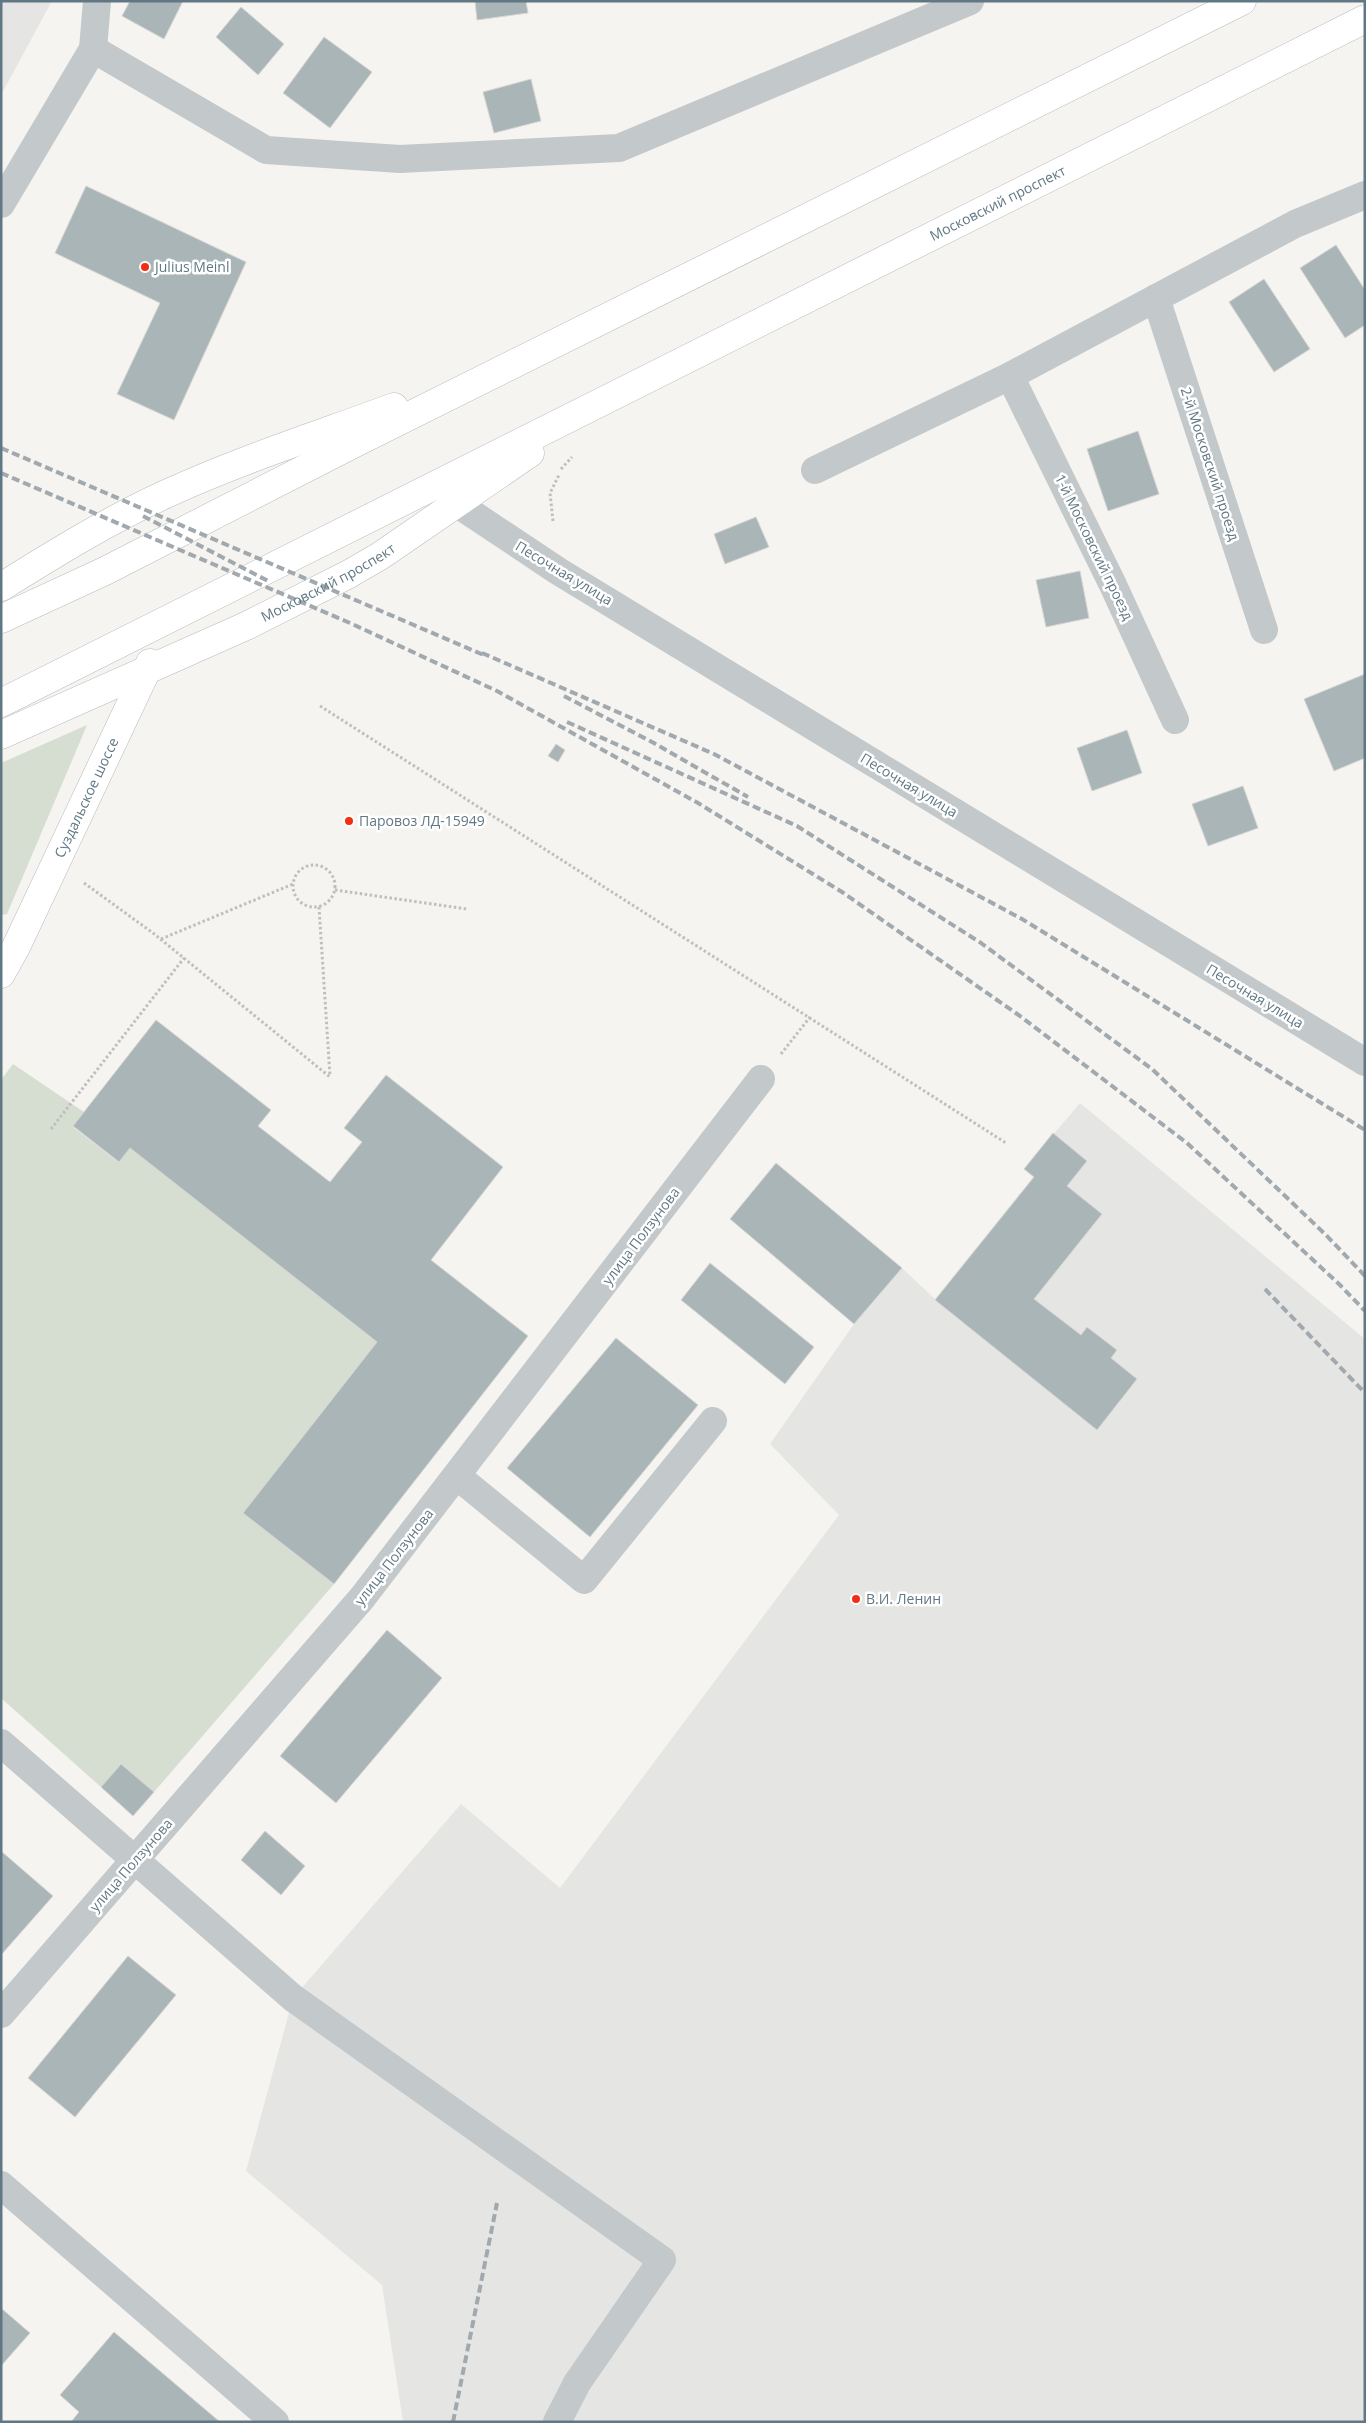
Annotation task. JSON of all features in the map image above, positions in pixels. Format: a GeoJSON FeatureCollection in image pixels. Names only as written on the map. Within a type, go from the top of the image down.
{"type":"FeatureCollection","features":[{"type":"Feature","properties":{"kind":"main road"},"geometry":{"type":"LineString","coordinates":[[1,620],[105,571],[538,352],[1242,1]]}},
{"type":"Feature","properties":{"kind":"main road","name":"Московский проспект"},"geometry":{"type":"LineString","coordinates":[[1,703],[1365,19]]}},
{"type":"Feature","properties":{"kind":"main road"},"geometry":{"type":"LineString","coordinates":[[1,587],[85,537],[190,483],[538,352]]}},
{"type":"Feature","properties":{"kind":"main road","name":"Московский проспект"},"geometry":{"type":"LineString","coordinates":[[1,735],[246,626],[349,574],[380,556],[456,503],[631,387]]}},
{"type":"Feature","properties":{"kind":"main road","name":"Суздальское шоссе"},"geometry":{"type":"LineString","coordinates":[[1,974],[16,947],[170,618]]}},
{"type":"Feature","properties":{"kind":"street"},"geometry":{"type":"LineString","coordinates":[[1,204],[93,49],[97,1]]}},
{"type":"Feature","properties":{"kind":"street"},"geometry":{"type":"LineString","coordinates":[[93,49],[266,150],[400,159],[619,148],[970,1]]}},
{"type":"Feature","properties":{"kind":"street"},"geometry":{"type":"LineString","coordinates":[[815,470],[1010,376],[1295,224],[1365,195]]}},
{"type":"Feature","properties":{"kind":"street","name":"2-й Московский проезд"},"geometry":{"type":"LineString","coordinates":[[1156,298],[1264,630]]}},
{"type":"Feature","properties":{"kind":"street","name":"1-й Московский проезд"},"geometry":{"type":"LineString","coordinates":[[1010,376],[1113,585],[1175,720]]}},
{"type":"Feature","properties":{"kind":"street","name":"Песочная улица"},"geometry":{"type":"LineString","coordinates":[[456,503],[558,571],[1365,1062]]}},
{"type":"Feature","properties":{"kind":"street","name":"улица Ползунова"},"geometry":{"type":"LineString","coordinates":[[1,2014],[362,1598],[458,1476],[761,1079]]}},
{"type":"Feature","properties":{"kind":"street"},"geometry":{"type":"LineString","coordinates":[[458,1476],[584,1580],[713,1421]]}},
{"type":"Feature","properties":{"kind":"street"},"geometry":{"type":"LineString","coordinates":[[1,1743],[293,1998],[662,2260],[577,2383],[557,2422]]}},
{"type":"Feature","properties":{"kind":"street"},"geometry":{"type":"LineString","coordinates":[[1,2184],[274,2422]]}},
{"type":"Feature","properties":{"kind":"path"},"geometry":{"type":"LineString","coordinates":[[320,706],[1006,1143]]}},
{"type":"Feature","properties":{"kind":"path"},"geometry":{"type":"LineString","coordinates":[[314,865],[328,870],[334,878],[335,890],[331,900],[319,907],[301,903],[295,895],[293,884],[299,871],[314,865]]}},
{"type":"Feature","properties":{"kind":"path"},"geometry":{"type":"LineString","coordinates":[[81,881],[161,939],[330,1077],[319,907]]}},
{"type":"Feature","properties":{"kind":"path"},"geometry":{"type":"LineString","coordinates":[[161,939],[293,884]]}},
{"type":"Feature","properties":{"kind":"path"},"geometry":{"type":"LineString","coordinates":[[335,890],[467,909]]}},
{"type":"Feature","properties":{"kind":"path"},"geometry":{"type":"LineString","coordinates":[[51,1129],[184,958]]}},
{"type":"Feature","properties":{"kind":"path"},"geometry":{"type":"LineString","coordinates":[[761,1079],[810,1017]]}},
{"type":"Feature","properties":{"kind":"shaded area"},"geometry":{"type":"Polygon","coordinates":[[[1,1],[52,1],[1,95],[1,1]]]}},
{"type":"Feature","properties":{"kind":"shaded area"},"geometry":{"type":"Polygon","coordinates":[[[87,725],[7,914],[1,915],[1,763],[87,725]]]}},
{"type":"Feature","properties":{"kind":"shaded area"},"geometry":{"type":"Polygon","coordinates":[[[13,1064],[84,1112],[73,1127],[118,1162],[130,1148],[377,1342],[243,1513],[334,1584],[154,1792],[121,1764],[101,1787],[1,1698],[1,1080],[13,1064]]]}},
{"type":"Feature","properties":{"kind":"shaded area"},"geometry":{"type":"Polygon","coordinates":[[[1080,1103],[1365,1339],[1365,2422],[403,2422],[382,2285],[246,2171],[293,1998],[461,1804],[560,1888],[839,1515],[770,1444],[854,1324],[902,1268],[935,1299],[1033,1177],[1024,1169],[1080,1103]]]}},
{"type":"Feature","properties":{"kind":"building"},"geometry":{"type":"Polygon","coordinates":[[[130,1],[183,1],[164,39],[122,16],[130,1]]]}},
{"type":"Feature","properties":{"kind":"building"},"geometry":{"type":"Polygon","coordinates":[[[475,1],[526,1],[528,13],[477,20],[475,1]]]}},
{"type":"Feature","properties":{"kind":"building"},"geometry":{"type":"Polygon","coordinates":[[[241,7],[284,44],[258,75],[216,37],[241,7]]]}},
{"type":"Feature","properties":{"kind":"building"},"geometry":{"type":"Polygon","coordinates":[[[324,37],[372,72],[330,128],[283,93],[324,37]]]}},
{"type":"Feature","properties":{"kind":"building"},"geometry":{"type":"Polygon","coordinates":[[[531,79],[541,121],[494,133],[483,92],[531,79]]]}},
{"type":"Feature","properties":{"kind":"building"},"geometry":{"type":"Polygon","coordinates":[[[86,186],[246,262],[174,420],[117,394],[160,303],[55,253],[86,186]]]}},
{"type":"Feature","properties":{"kind":"building"},"geometry":{"type":"Polygon","coordinates":[[[1336,245],[1365,290],[1365,325],[1345,338],[1300,268],[1336,245]]]}},
{"type":"Feature","properties":{"kind":"building"},"geometry":{"type":"Polygon","coordinates":[[[1264,279],[1310,349],[1274,372],[1229,302],[1264,279]]]}},
{"type":"Feature","properties":{"kind":"building"},"geometry":{"type":"Polygon","coordinates":[[[1138,431],[1159,494],[1108,511],[1087,449],[1138,431]]]}},
{"type":"Feature","properties":{"kind":"building"},"geometry":{"type":"Polygon","coordinates":[[[756,517],[769,547],[725,564],[714,534],[756,517]]]}},
{"type":"Feature","properties":{"kind":"building"},"geometry":{"type":"Polygon","coordinates":[[[1080,571],[1089,618],[1046,627],[1036,580],[1080,571]]]}},
{"type":"Feature","properties":{"kind":"building"},"geometry":{"type":"Polygon","coordinates":[[[1365,674],[1365,758],[1334,771],[1304,699],[1365,674]]]}},
{"type":"Feature","properties":{"kind":"building"},"geometry":{"type":"Polygon","coordinates":[[[1127,730],[1142,773],[1092,791],[1077,748],[1127,730]]]}},
{"type":"Feature","properties":{"kind":"building"},"geometry":{"type":"Polygon","coordinates":[[[556,744],[565,750],[558,762],[548,756],[556,744]]]}},
{"type":"Feature","properties":{"kind":"building"},"geometry":{"type":"Polygon","coordinates":[[[1243,786],[1258,828],[1208,846],[1192,804],[1243,786]]]}},
{"type":"Feature","properties":{"kind":"building"},"geometry":{"type":"Polygon","coordinates":[[[156,1020],[271,1110],[258,1126],[330,1182],[362,1142],[344,1128],[386,1075],[503,1167],[431,1260],[528,1336],[334,1584],[243,1513],[377,1342],[130,1148],[119,1162],[73,1126],[156,1020]]]}},
{"type":"Feature","properties":{"kind":"building"},"geometry":{"type":"Polygon","coordinates":[[[1053,1133],[1087,1161],[1067,1186],[1102,1214],[1034,1299],[1081,1335],[1087,1327],[1117,1350],[1111,1358],[1137,1379],[1097,1430],[935,1300],[1034,1177],[1024,1169],[1053,1133]]]}},
{"type":"Feature","properties":{"kind":"building"},"geometry":{"type":"Polygon","coordinates":[[[776,1163],[902,1268],[854,1324],[730,1219],[776,1163]]]}},
{"type":"Feature","properties":{"kind":"building"},"geometry":{"type":"Polygon","coordinates":[[[710,1263],[814,1347],[785,1384],[681,1300],[710,1263]]]}},
{"type":"Feature","properties":{"kind":"building"},"geometry":{"type":"Polygon","coordinates":[[[616,1338],[698,1405],[590,1537],[507,1468],[616,1338]]]}},
{"type":"Feature","properties":{"kind":"building"},"geometry":{"type":"Polygon","coordinates":[[[387,1630],[442,1678],[336,1803],[280,1756],[387,1630]]]}},
{"type":"Feature","properties":{"kind":"building"},"geometry":{"type":"Polygon","coordinates":[[[121,1764],[154,1792],[133,1816],[101,1787],[121,1764]]]}},
{"type":"Feature","properties":{"kind":"building"},"geometry":{"type":"Polygon","coordinates":[[[265,1831],[305,1866],[281,1895],[241,1860],[265,1831]]]}},
{"type":"Feature","properties":{"kind":"building"},"geometry":{"type":"Polygon","coordinates":[[[1,1851],[53,1896],[1,1955],[1,1851]]]}},
{"type":"Feature","properties":{"kind":"building"},"geometry":{"type":"Polygon","coordinates":[[[128,1956],[176,1995],[75,2117],[28,2078],[128,1956]]]}},
{"type":"Feature","properties":{"kind":"building"},"geometry":{"type":"Polygon","coordinates":[[[1,2308],[30,2333],[1,2366],[1,2308]]]}},
{"type":"Feature","properties":{"kind":"building"},"geometry":{"type":"Polygon","coordinates":[[[114,2332],[220,2422],[71,2422],[79,2412],[60,2395],[114,2332]]]}},
{"type":"Feature","properties":{"kind":"railway"},"geometry":{"type":"LineString","coordinates":[[1,448],[486,656]]}},
{"type":"Feature","properties":{"kind":"railway"},"geometry":{"type":"LineString","coordinates":[[1,473],[350,623],[497,691],[698,803],[842,892],[1020,1016],[1187,1143],[1340,1285],[1365,1311]]}},
{"type":"Feature","properties":{"kind":"railway"},"geometry":{"type":"LineString","coordinates":[[143,516],[270,582]]}},
{"type":"Feature","properties":{"kind":"railway"},"geometry":{"type":"LineString","coordinates":[[482,653],[714,754],[1022,919],[1365,1130]]}},
{"type":"Feature","properties":{"kind":"railway"},"geometry":{"type":"LineString","coordinates":[[564,696],[652,742],[748,797]]}},
{"type":"Feature","properties":{"kind":"railway"},"geometry":{"type":"LineString","coordinates":[[567,722],[797,826],[981,943],[1152,1069],[1326,1235],[1365,1276]]}},
{"type":"Feature","properties":{"kind":"railway"},"geometry":{"type":"LineString","coordinates":[[1265,1289],[1365,1393]]}},
{"type":"Feature","properties":{"kind":"railway"},"geometry":{"type":"LineString","coordinates":[[453,2422],[497,2203]]}},
{"type":"Feature","properties":{"kind":"place","name":"Julius Meinl"},"geometry":{"type":"Point","coordinates":[145,267]}},
{"type":"Feature","properties":{"kind":"place","name":"Паровоз ЛД-15949"},"geometry":{"type":"Point","coordinates":[349,821]}},
{"type":"Feature","properties":{"kind":"place","name":"В.И. Ленин"},"geometry":{"type":"Point","coordinates":[856,1599]}}]}
